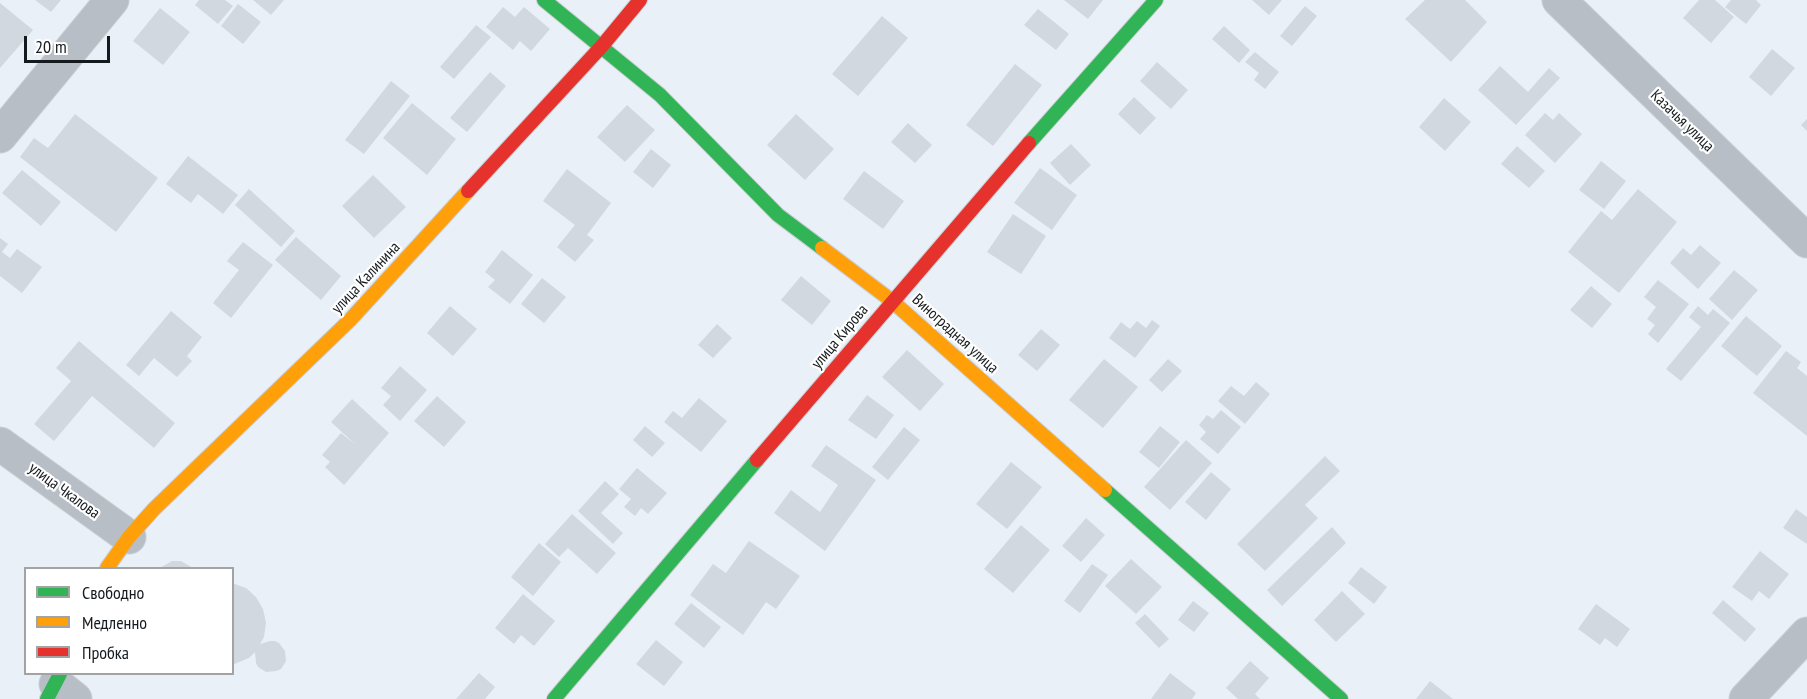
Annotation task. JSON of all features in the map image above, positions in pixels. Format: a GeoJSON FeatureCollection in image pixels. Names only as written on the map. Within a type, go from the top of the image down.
{"type":"FeatureCollection","features":[{"type":"Feature","properties":{"kind":"street"},"geometry":{"type":"LineString","coordinates":[[0,136],[112,0]]}},
{"type":"Feature","properties":{"kind":"street","name":"Виноградная улица"},"geometry":{"type":"LineString","coordinates":[[544,0],[660,95],[778,216],[892,301],[1341,699]]}},
{"type":"Feature","properties":{"kind":"street","name":"улица Калинина"},"geometry":{"type":"LineString","coordinates":[[108,567],[129,537],[163,501],[350,320],[602,46],[640,0]]}},
{"type":"Feature","properties":{"kind":"street","name":"улица Кирова"},"geometry":{"type":"LineString","coordinates":[[554,699],[892,301],[1086,77],[1156,0]]}},
{"type":"Feature","properties":{"kind":"street","name":"Казачья улица"},"geometry":{"type":"LineString","coordinates":[[1559,0],[1807,241]]}},
{"type":"Feature","properties":{"kind":"street","name":"улица Чкалова"},"geometry":{"type":"LineString","coordinates":[[0,444],[129,537]]}},
{"type":"Feature","properties":{"kind":"street"},"geometry":{"type":"LineString","coordinates":[[1746,699],[1807,634]]}},
{"type":"Feature","properties":{"kind":"building"},"geometry":{"type":"Polygon","coordinates":[[[35,0],[61,0],[51,12],[35,0]]]}},
{"type":"Feature","properties":{"kind":"building"},"geometry":{"type":"Polygon","coordinates":[[[199,0],[225,0],[233,6],[218,24],[195,5],[199,0]]]}},
{"type":"Feature","properties":{"kind":"building"},"geometry":{"type":"Polygon","coordinates":[[[253,0],[284,0],[271,15],[253,0]]]}},
{"type":"Feature","properties":{"kind":"building"},"geometry":{"type":"Polygon","coordinates":[[[1064,0],[1103,0],[1088,19],[1064,0]]]}},
{"type":"Feature","properties":{"kind":"building"},"geometry":{"type":"Polygon","coordinates":[[[1252,0],[1282,0],[1269,15],[1252,0]]]}},
{"type":"Feature","properties":{"kind":"building"},"geometry":{"type":"Polygon","coordinates":[[[1425,0],[1465,0],[1487,22],[1451,62],[1405,19],[1425,0]]]}},
{"type":"Feature","properties":{"kind":"building"},"geometry":{"type":"Polygon","coordinates":[[[1699,0],[1715,0],[1734,17],[1711,43],[1683,18],[1699,0]]]}},
{"type":"Feature","properties":{"kind":"building"},"geometry":{"type":"Polygon","coordinates":[[[1731,0],[1756,0],[1761,5],[1746,24],[1725,7],[1731,0]]]}},
{"type":"Feature","properties":{"kind":"building"},"geometry":{"type":"Polygon","coordinates":[[[0,3],[33,30],[0,68],[0,3]]]}},
{"type":"Feature","properties":{"kind":"building"},"geometry":{"type":"Polygon","coordinates":[[[238,4],[261,22],[243,44],[221,26],[238,4]]]}},
{"type":"Feature","properties":{"kind":"building"},"geometry":{"type":"Polygon","coordinates":[[[1305,6],[1317,16],[1292,46],[1280,36],[1305,6]]]}},
{"type":"Feature","properties":{"kind":"building"},"geometry":{"type":"Polygon","coordinates":[[[503,7],[515,17],[524,7],[550,29],[531,51],[520,41],[513,50],[486,27],[503,7]]]}},
{"type":"Feature","properties":{"kind":"building"},"geometry":{"type":"Polygon","coordinates":[[[160,8],[190,32],[163,65],[133,41],[160,8]]]}},
{"type":"Feature","properties":{"kind":"building"},"geometry":{"type":"Polygon","coordinates":[[[1038,9],[1069,34],[1056,50],[1024,25],[1038,9]]]}},
{"type":"Feature","properties":{"kind":"building"},"geometry":{"type":"Polygon","coordinates":[[[882,16],[908,38],[858,96],[832,74],[882,16]]]}},
{"type":"Feature","properties":{"kind":"building"},"geometry":{"type":"Polygon","coordinates":[[[476,25],[491,37],[454,79],[440,67],[476,25]]]}},
{"type":"Feature","properties":{"kind":"building"},"geometry":{"type":"Polygon","coordinates":[[[1224,26],[1250,50],[1239,63],[1212,39],[1224,26]]]}},
{"type":"Feature","properties":{"kind":"building"},"geometry":{"type":"Polygon","coordinates":[[[1772,49],[1795,68],[1771,96],[1749,77],[1772,49]]]}},
{"type":"Feature","properties":{"kind":"building"},"geometry":{"type":"Polygon","coordinates":[[[1255,52],[1279,72],[1265,89],[1254,80],[1259,73],[1245,62],[1255,52]]]}},
{"type":"Feature","properties":{"kind":"building"},"geometry":{"type":"Polygon","coordinates":[[[1157,62],[1188,90],[1171,109],[1140,81],[1157,62]]]}},
{"type":"Feature","properties":{"kind":"building"},"geometry":{"type":"Polygon","coordinates":[[[1015,64],[1042,85],[993,146],[966,125],[1015,64]]]}},
{"type":"Feature","properties":{"kind":"building"},"geometry":{"type":"Polygon","coordinates":[[[1500,66],[1528,92],[1549,68],[1560,78],[1516,125],[1478,90],[1500,66]]]}},
{"type":"Feature","properties":{"kind":"building"},"geometry":{"type":"Polygon","coordinates":[[[490,72],[506,86],[467,132],[450,118],[490,72]]]}},
{"type":"Feature","properties":{"kind":"building"},"geometry":{"type":"Polygon","coordinates":[[[391,81],[410,96],[364,154],[345,140],[391,81]]]}},
{"type":"Feature","properties":{"kind":"building"},"geometry":{"type":"Polygon","coordinates":[[[1134,97],[1156,118],[1140,135],[1118,114],[1134,97]]]}},
{"type":"Feature","properties":{"kind":"building"},"geometry":{"type":"Polygon","coordinates":[[[1444,98],[1471,122],[1445,151],[1419,127],[1444,98]]]}},
{"type":"Feature","properties":{"kind":"building"},"geometry":{"type":"Polygon","coordinates":[[[412,103],[456,139],[427,175],[383,138],[412,103]]]}},
{"type":"Feature","properties":{"kind":"building"},"geometry":{"type":"Polygon","coordinates":[[[627,105],[655,130],[625,162],[597,137],[627,105]]]}},
{"type":"Feature","properties":{"kind":"building"},"geometry":{"type":"Polygon","coordinates":[[[1545,113],[1553,120],[1559,113],[1582,134],[1555,163],[1525,135],[1545,113]]]}},
{"type":"Feature","properties":{"kind":"building"},"geometry":{"type":"Polygon","coordinates":[[[75,114],[158,178],[116,232],[20,157],[34,138],[48,148],[75,114]]]}},
{"type":"Feature","properties":{"kind":"building"},"geometry":{"type":"Polygon","coordinates":[[[796,114],[834,149],[805,180],[767,145],[796,114]]]}},
{"type":"Feature","properties":{"kind":"building"},"geometry":{"type":"Polygon","coordinates":[[[1807,119],[1807,131],[1801,125],[1807,119]]]}},
{"type":"Feature","properties":{"kind":"building"},"geometry":{"type":"Polygon","coordinates":[[[908,123],[932,145],[915,163],[891,142],[908,123]]]}},
{"type":"Feature","properties":{"kind":"building"},"geometry":{"type":"Polygon","coordinates":[[[1071,144],[1091,165],[1070,185],[1050,163],[1071,144]]]}},
{"type":"Feature","properties":{"kind":"building"},"geometry":{"type":"Polygon","coordinates":[[[1517,146],[1545,171],[1529,188],[1501,164],[1517,146]]]}},
{"type":"Feature","properties":{"kind":"building"},"geometry":{"type":"Polygon","coordinates":[[[651,149],[671,165],[653,188],[633,172],[651,149]]]}},
{"type":"Feature","properties":{"kind":"building"},"geometry":{"type":"Polygon","coordinates":[[[188,156],[238,195],[223,214],[198,194],[191,203],[166,184],[188,156]]]}},
{"type":"Feature","properties":{"kind":"building"},"geometry":{"type":"Polygon","coordinates":[[[1601,161],[1626,181],[1604,209],[1579,190],[1601,161]]]}},
{"type":"Feature","properties":{"kind":"building"},"geometry":{"type":"Polygon","coordinates":[[[1040,168],[1077,195],[1052,230],[1014,203],[1040,168]]]}},
{"type":"Feature","properties":{"kind":"building"},"geometry":{"type":"Polygon","coordinates":[[[567,169],[611,203],[587,235],[594,240],[575,262],[557,247],[575,225],[543,201],[567,169]]]}},
{"type":"Feature","properties":{"kind":"building"},"geometry":{"type":"Polygon","coordinates":[[[22,170],[61,202],[41,226],[2,193],[22,170]]]}},
{"type":"Feature","properties":{"kind":"building"},"geometry":{"type":"Polygon","coordinates":[[[864,171],[904,201],[883,229],[843,199],[864,171]]]}},
{"type":"Feature","properties":{"kind":"building"},"geometry":{"type":"Polygon","coordinates":[[[373,175],[406,207],[374,238],[342,206],[373,175]]]}},
{"type":"Feature","properties":{"kind":"building"},"geometry":{"type":"Polygon","coordinates":[[[249,189],[295,231],[281,247],[235,205],[249,189]]]}},
{"type":"Feature","properties":{"kind":"building"},"geometry":{"type":"Polygon","coordinates":[[[1638,189],[1677,222],[1619,293],[1568,252],[1601,211],[1612,220],[1638,189]]]}},
{"type":"Feature","properties":{"kind":"building"},"geometry":{"type":"Polygon","coordinates":[[[1013,214],[1046,236],[1021,274],[987,252],[1013,214]]]}},
{"type":"Feature","properties":{"kind":"building"},"geometry":{"type":"Polygon","coordinates":[[[296,237],[341,276],[321,300],[275,260],[296,237]]]}},
{"type":"Feature","properties":{"kind":"building"},"geometry":{"type":"Polygon","coordinates":[[[0,238],[8,244],[2,252],[10,258],[17,249],[42,267],[22,293],[0,276],[0,238]]]}},
{"type":"Feature","properties":{"kind":"building"},"geometry":{"type":"Polygon","coordinates":[[[243,242],[273,265],[231,318],[213,303],[239,270],[227,261],[243,242]]]}},
{"type":"Feature","properties":{"kind":"building"},"geometry":{"type":"Polygon","coordinates":[[[1700,245],[1721,263],[1698,289],[1670,263],[1683,248],[1691,255],[1700,245]]]}},
{"type":"Feature","properties":{"kind":"building"},"geometry":{"type":"Polygon","coordinates":[[[502,250],[533,275],[510,304],[488,287],[495,280],[485,272],[502,250]]]}},
{"type":"Feature","properties":{"kind":"building"},"geometry":{"type":"Polygon","coordinates":[[[1734,270],[1758,290],[1732,320],[1709,299],[1734,270]]]}},
{"type":"Feature","properties":{"kind":"building"},"geometry":{"type":"Polygon","coordinates":[[[801,276],[831,301],[812,325],[781,300],[801,276]]]}},
{"type":"Feature","properties":{"kind":"building"},"geometry":{"type":"Polygon","coordinates":[[[542,278],[566,297],[544,323],[521,304],[542,278]]]}},
{"type":"Feature","properties":{"kind":"building"},"geometry":{"type":"Polygon","coordinates":[[[1658,280],[1689,304],[1658,343],[1648,334],[1655,325],[1647,319],[1656,307],[1644,297],[1658,280]]]}},
{"type":"Feature","properties":{"kind":"building"},"geometry":{"type":"Polygon","coordinates":[[[1591,286],[1612,304],[1592,328],[1570,310],[1591,286]]]}},
{"type":"Feature","properties":{"kind":"building"},"geometry":{"type":"Polygon","coordinates":[[[450,306],[477,329],[453,356],[427,333],[450,306]]]}},
{"type":"Feature","properties":{"kind":"building"},"geometry":{"type":"Polygon","coordinates":[[[1698,306],[1708,315],[1713,309],[1730,323],[1681,381],[1666,369],[1701,327],[1689,317],[1698,306]]]}},
{"type":"Feature","properties":{"kind":"building"},"geometry":{"type":"Polygon","coordinates":[[[171,311],[202,337],[187,356],[192,361],[177,377],[154,358],[139,376],[126,365],[171,311]]]}},
{"type":"Feature","properties":{"kind":"building"},"geometry":{"type":"Polygon","coordinates":[[[1746,316],[1782,346],[1757,376],[1721,346],[1746,316]]]}},
{"type":"Feature","properties":{"kind":"building"},"geometry":{"type":"Polygon","coordinates":[[[1152,320],[1160,326],[1135,358],[1109,338],[1121,322],[1130,329],[1137,321],[1146,328],[1152,320]]]}},
{"type":"Feature","properties":{"kind":"building"},"geometry":{"type":"Polygon","coordinates":[[[717,324],[732,338],[713,358],[698,345],[717,324]]]}},
{"type":"Feature","properties":{"kind":"building"},"geometry":{"type":"Polygon","coordinates":[[[1041,329],[1060,345],[1037,371],[1018,355],[1041,329]]]}},
{"type":"Feature","properties":{"kind":"building"},"geometry":{"type":"Polygon","coordinates":[[[79,341],[175,423],[154,448],[92,396],[54,441],[34,424],[71,381],[56,368],[79,341]]]}},
{"type":"Feature","properties":{"kind":"building"},"geometry":{"type":"Polygon","coordinates":[[[907,350],[944,384],[920,411],[882,377],[907,350]]]}},
{"type":"Feature","properties":{"kind":"building"},"geometry":{"type":"Polygon","coordinates":[[[1786,351],[1801,362],[1797,368],[1807,376],[1807,436],[1753,393],[1786,351]]]}},
{"type":"Feature","properties":{"kind":"building"},"geometry":{"type":"Polygon","coordinates":[[[1104,359],[1138,387],[1103,428],[1069,400],[1104,359]]]}},
{"type":"Feature","properties":{"kind":"building"},"geometry":{"type":"Polygon","coordinates":[[[1168,359],[1182,371],[1162,392],[1149,380],[1168,359]]]}},
{"type":"Feature","properties":{"kind":"building"},"geometry":{"type":"Polygon","coordinates":[[[400,366],[427,390],[400,421],[383,405],[391,396],[381,388],[400,366]]]}},
{"type":"Feature","properties":{"kind":"building"},"geometry":{"type":"Polygon","coordinates":[[[1256,382],[1270,394],[1245,424],[1218,401],[1231,386],[1244,396],[1256,382]]]}},
{"type":"Feature","properties":{"kind":"building"},"geometry":{"type":"Polygon","coordinates":[[[867,395],[894,415],[876,439],[848,420],[867,395]]]}},
{"type":"Feature","properties":{"kind":"building"},"geometry":{"type":"Polygon","coordinates":[[[437,396],[466,422],[444,447],[414,421],[437,396]]]}},
{"type":"Feature","properties":{"kind":"building"},"geometry":{"type":"Polygon","coordinates":[[[699,398],[727,421],[701,452],[664,422],[673,411],[682,418],[699,398]]]}},
{"type":"Feature","properties":{"kind":"building"},"geometry":{"type":"Polygon","coordinates":[[[352,399],[389,433],[344,485],[325,467],[330,462],[322,455],[341,433],[356,445],[331,422],[352,399]]]}},
{"type":"Feature","properties":{"kind":"building"},"geometry":{"type":"Polygon","coordinates":[[[1221,410],[1241,427],[1218,454],[1200,439],[1206,432],[1199,425],[1207,415],[1213,419],[1221,410]]]}},
{"type":"Feature","properties":{"kind":"building"},"geometry":{"type":"Polygon","coordinates":[[[645,426],[665,443],[652,457],[633,440],[645,426]]]}},
{"type":"Feature","properties":{"kind":"building"},"geometry":{"type":"Polygon","coordinates":[[[1160,426],[1180,442],[1159,468],[1139,452],[1160,426]]]}},
{"type":"Feature","properties":{"kind":"building"},"geometry":{"type":"Polygon","coordinates":[[[904,427],[920,440],[888,480],[872,467],[904,427]]]}},
{"type":"Feature","properties":{"kind":"building"},"geometry":{"type":"Polygon","coordinates":[[[1186,440],[1212,463],[1170,510],[1144,487],[1186,440]]]}},
{"type":"Feature","properties":{"kind":"building"},"geometry":{"type":"Polygon","coordinates":[[[826,445],[876,480],[825,551],[774,513],[791,490],[820,512],[838,485],[811,466],[826,445]]]}},
{"type":"Feature","properties":{"kind":"building"},"geometry":{"type":"Polygon","coordinates":[[[1325,456],[1340,471],[1305,505],[1318,518],[1265,571],[1237,544],[1325,456]]]}},
{"type":"Feature","properties":{"kind":"building"},"geometry":{"type":"Polygon","coordinates":[[[1011,462],[1042,487],[1007,529],[976,504],[1011,462]]]}},
{"type":"Feature","properties":{"kind":"building"},"geometry":{"type":"Polygon","coordinates":[[[637,468],[667,493],[648,514],[641,508],[635,516],[624,507],[631,499],[619,489],[637,468]]]}},
{"type":"Feature","properties":{"kind":"building"},"geometry":{"type":"Polygon","coordinates":[[[1211,472],[1231,489],[1206,520],[1185,502],[1211,472]]]}},
{"type":"Feature","properties":{"kind":"building"},"geometry":{"type":"Polygon","coordinates":[[[605,481],[619,494],[601,513],[623,533],[613,544],[578,511],[605,481]]]}},
{"type":"Feature","properties":{"kind":"building"},"geometry":{"type":"Polygon","coordinates":[[[1796,509],[1807,517],[1807,544],[1783,528],[1796,509]]]}},
{"type":"Feature","properties":{"kind":"building"},"geometry":{"type":"Polygon","coordinates":[[[572,514],[616,553],[597,574],[568,548],[559,557],[545,544],[572,514]]]}},
{"type":"Feature","properties":{"kind":"building"},"geometry":{"type":"Polygon","coordinates":[[[1086,518],[1105,535],[1081,562],[1062,546],[1086,518]]]}},
{"type":"Feature","properties":{"kind":"building"},"geometry":{"type":"Polygon","coordinates":[[[1021,525],[1050,550],[1013,593],[984,569],[1021,525]]]}},
{"type":"Feature","properties":{"kind":"building"},"geometry":{"type":"Polygon","coordinates":[[[1332,527],[1346,543],[1282,606],[1267,590],[1332,527]]]}},
{"type":"Feature","properties":{"kind":"building"},"geometry":{"type":"Polygon","coordinates":[[[749,541],[800,576],[776,609],[766,602],[743,635],[690,595],[713,564],[726,573],[749,541]]]}},
{"type":"Feature","properties":{"kind":"building"},"geometry":{"type":"Polygon","coordinates":[[[539,543],[561,562],[533,596],[511,577],[539,543]]]}},
{"type":"Feature","properties":{"kind":"building"},"geometry":{"type":"Polygon","coordinates":[[[1760,551],[1789,574],[1769,599],[1759,591],[1752,601],[1732,587],[1760,551]]]}},
{"type":"Feature","properties":{"kind":"building"},"geometry":{"type":"Polygon","coordinates":[[[1131,559],[1162,587],[1136,614],[1105,586],[1131,559]]]}},
{"type":"Feature","properties":{"kind":"building"},"geometry":{"type":"Polygon","coordinates":[[[172,561],[181,561],[191,567],[162,567],[172,561]]]}},
{"type":"Feature","properties":{"kind":"building"},"geometry":{"type":"Polygon","coordinates":[[[1092,564],[1108,575],[1080,613],[1064,601],[1092,564]]]}},
{"type":"Feature","properties":{"kind":"building"},"geometry":{"type":"Polygon","coordinates":[[[1361,567],[1387,587],[1374,604],[1348,583],[1361,567]]]}},
{"type":"Feature","properties":{"kind":"building"},"geometry":{"type":"Polygon","coordinates":[[[234,584],[246,588],[256,597],[263,609],[266,623],[264,637],[260,644],[270,641],[279,643],[285,651],[286,661],[281,669],[266,672],[258,667],[255,652],[249,658],[234,664],[234,584]]]}},
{"type":"Feature","properties":{"kind":"building"},"geometry":{"type":"Polygon","coordinates":[[[1342,591],[1365,614],[1336,642],[1314,620],[1342,591]]]}},
{"type":"Feature","properties":{"kind":"building"},"geometry":{"type":"Polygon","coordinates":[[[523,594],[555,621],[534,646],[521,635],[514,644],[495,628],[523,594]]]}},
{"type":"Feature","properties":{"kind":"building"},"geometry":{"type":"Polygon","coordinates":[[[1723,600],[1756,629],[1745,642],[1712,613],[1723,600]]]}},
{"type":"Feature","properties":{"kind":"building"},"geometry":{"type":"Polygon","coordinates":[[[1193,601],[1209,613],[1194,632],[1178,620],[1193,601]]]}},
{"type":"Feature","properties":{"kind":"building"},"geometry":{"type":"Polygon","coordinates":[[[691,603],[721,627],[704,648],[674,624],[691,603]]]}},
{"type":"Feature","properties":{"kind":"building"},"geometry":{"type":"Polygon","coordinates":[[[1596,604],[1630,629],[1617,647],[1605,638],[1600,645],[1578,629],[1596,604]]]}},
{"type":"Feature","properties":{"kind":"building"},"geometry":{"type":"Polygon","coordinates":[[[1145,614],[1169,639],[1159,648],[1135,623],[1145,614]]]}},
{"type":"Feature","properties":{"kind":"building"},"geometry":{"type":"Polygon","coordinates":[[[656,640],[683,662],[664,686],[636,664],[656,640]]]}},
{"type":"Feature","properties":{"kind":"building"},"geometry":{"type":"Polygon","coordinates":[[[1250,661],[1269,678],[1255,694],[1260,699],[1238,699],[1226,688],[1250,661]]]}},
{"type":"Feature","properties":{"kind":"building"},"geometry":{"type":"Polygon","coordinates":[[[479,673],[495,687],[485,699],[456,699],[479,673]]]}},
{"type":"Feature","properties":{"kind":"building"},"geometry":{"type":"Polygon","coordinates":[[[1170,673],[1196,693],[1192,699],[1151,699],[1170,673]]]}},
{"type":"Feature","properties":{"kind":"building"},"geometry":{"type":"Polygon","coordinates":[[[1430,681],[1453,699],[1416,699],[1430,681]]]}},
{"type":"Feature","properties":{"kind":"traffic: fast"},"geometry":{"type":"LineString","coordinates":[[544,0],[660,95],[778,215],[822,248]]}},
{"type":"Feature","properties":{"kind":"traffic: fast"},"geometry":{"type":"LineString","coordinates":[[1029,143],[1156,0]]}},
{"type":"Feature","properties":{"kind":"traffic: fast"},"geometry":{"type":"LineString","coordinates":[[554,699],[757,460]]}},
{"type":"Feature","properties":{"kind":"traffic: fast"},"geometry":{"type":"LineString","coordinates":[[1105,490],[1341,699]]}},
{"type":"Feature","properties":{"kind":"traffic: fast"},"geometry":{"type":"LineString","coordinates":[[47,699],[59,675]]}},
{"type":"Feature","properties":{"kind":"traffic: slow"},"geometry":{"type":"LineString","coordinates":[[108,567],[129,537],[154,509],[350,320],[468,191]]}},
{"type":"Feature","properties":{"kind":"traffic: slow"},"geometry":{"type":"LineString","coordinates":[[822,248],[892,301],[1105,490]]}},
{"type":"Feature","properties":{"kind":"traffic: jam"},"geometry":{"type":"LineString","coordinates":[[468,191],[602,46],[640,0]]}},
{"type":"Feature","properties":{"kind":"traffic: jam"},"geometry":{"type":"LineString","coordinates":[[757,460],[1029,143]]}}]}
